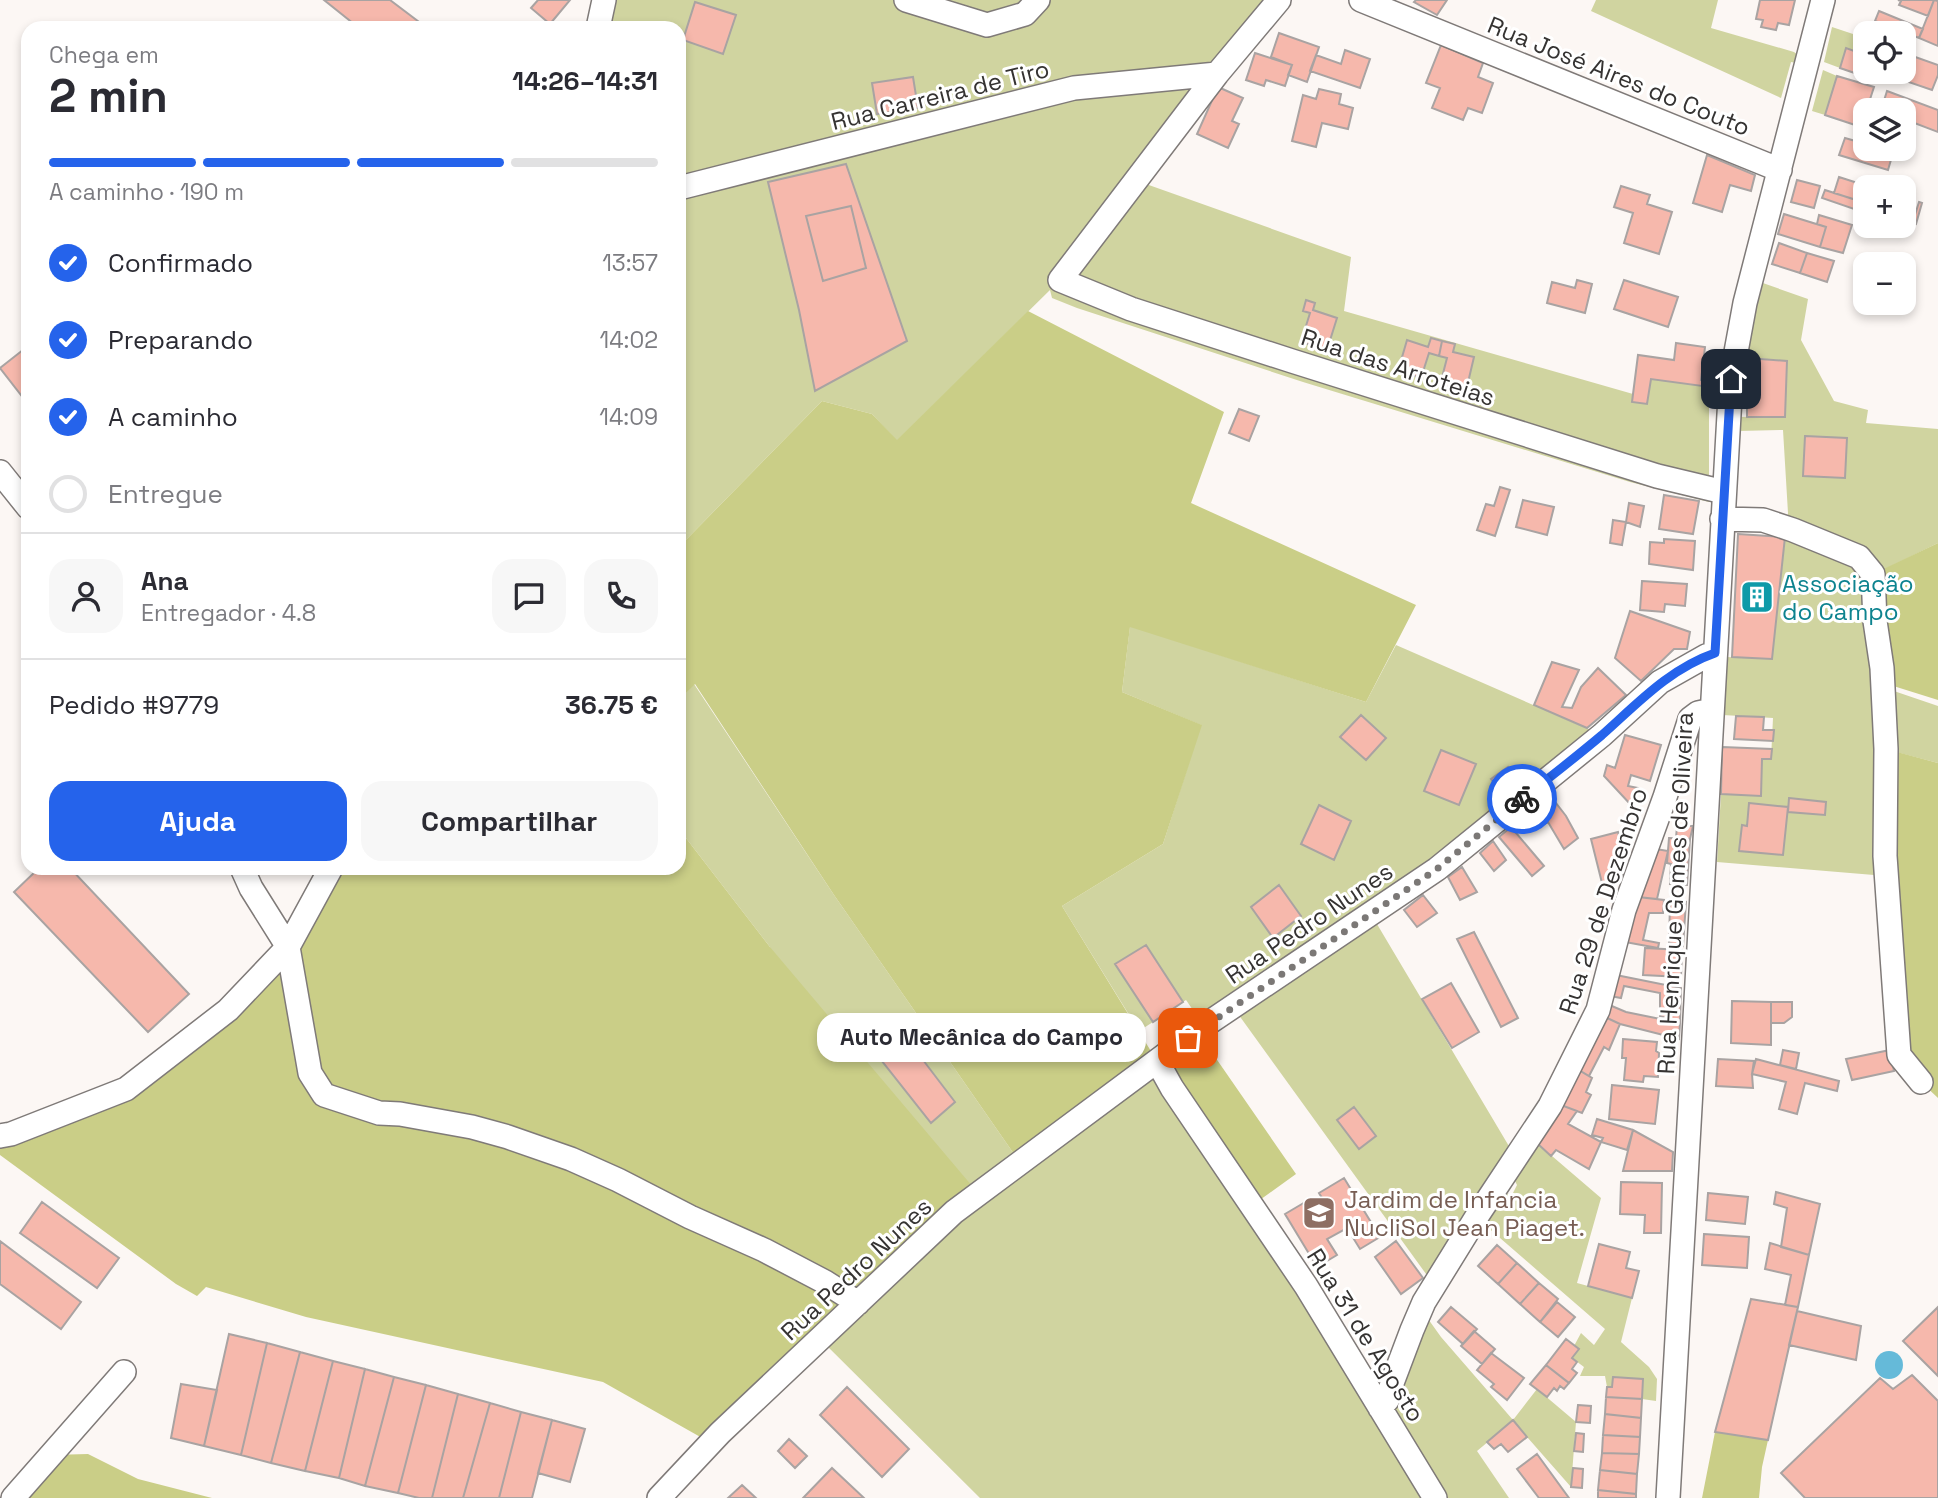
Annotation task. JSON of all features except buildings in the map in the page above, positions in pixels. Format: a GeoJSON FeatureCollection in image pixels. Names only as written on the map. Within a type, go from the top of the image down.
{"type":"FeatureCollection","features":[{"type":"Feature","properties":{"kind":"street"},"geometry":{"type":"LineString","coordinates":[[600,21],[604,0]]}},
{"type":"Feature","properties":{"kind":"street"},"geometry":{"type":"LineString","coordinates":[[906,0],[987,25],[1025,14],[1038,0]]}},
{"type":"Feature","properties":{"kind":"street"},"geometry":{"type":"LineString","coordinates":[[1217,74],[1279,0]]}},
{"type":"Feature","properties":{"kind":"street","name":"Rua José Aires do Couto"},"geometry":{"type":"LineString","coordinates":[[1361,0],[1780,170]]}},
{"type":"Feature","properties":{"kind":"street","name":"Rua Henrique Gomes de Oliveira"},"geometry":{"type":"LineString","coordinates":[[1668,1498],[1729,404],[1734,358],[1745,303],[1823,0]]}},
{"type":"Feature","properties":{"kind":"street","name":"Rua Carreira de Tiro"},"geometry":{"type":"LineString","coordinates":[[686,186],[1074,88],[1217,74]]}},
{"type":"Feature","properties":{"kind":"street","name":"Rua das Arroteias"},"geometry":{"type":"LineString","coordinates":[[1217,74],[1060,280],[1131,309],[1284,359],[1657,476],[1724,492]]}},
{"type":"Feature","properties":{"kind":"street"},"geometry":{"type":"LineString","coordinates":[[0,471],[21,498]]}},
{"type":"Feature","properties":{"kind":"street"},"geometry":{"type":"LineString","coordinates":[[1722,519],[1763,520],[1793,530],[1859,558],[1873,574],[1875,621],[1883,677],[1886,749],[1885,856],[1899,1055],[1921,1082]]}},
{"type":"Feature","properties":{"kind":"street","name":"Rua Pedro Nunes"},"geometry":{"type":"LineString","coordinates":[[659,1498],[720,1433],[954,1212],[1204,1026],[1437,869],[1602,734],[1660,682],[1715,653]]}},
{"type":"Feature","properties":{"kind":"street","name":"Rua 29 de Dezembro"},"geometry":{"type":"LineString","coordinates":[[1380,1408],[1388,1399],[1424,1302],[1472,1223],[1550,1106],[1598,1010],[1625,909],[1690,719],[1698,713],[1712,710]]}},
{"type":"Feature","properties":{"kind":"street"},"geometry":{"type":"LineString","coordinates":[[245,875],[288,947],[310,1073],[324,1095],[379,1113],[400,1114],[472,1127],[571,1159],[764,1250],[858,1303]]}},
{"type":"Feature","properties":{"kind":"street"},"geometry":{"type":"LineString","coordinates":[[0,1136],[126,1089],[228,1010],[288,947],[327,875]]}},
{"type":"Feature","properties":{"kind":"street","name":"Rua 31 de Agosto"},"geometry":{"type":"LineString","coordinates":[[1157,1061],[1172,1088],[1306,1286],[1435,1498]]}},
{"type":"Feature","properties":{"kind":"street"},"geometry":{"type":"LineString","coordinates":[[13,1498],[124,1372]]}},
{"type":"Feature","properties":{"kind":"green space"},"geometry":{"type":"Polygon","coordinates":[[[604,0],[1279,0],[1146,184],[1351,257],[1344,311],[1633,394],[1632,402],[1647,404],[1651,379],[1703,386],[1702,395],[1709,396],[1709,502],[1630,482],[1303,382],[1077,308],[1052,298],[1050,290],[897,441],[872,414],[822,401],[686,540],[686,21],[600,21],[604,0]]]}},
{"type":"Feature","properties":{"kind":"green space"},"geometry":{"type":"Polygon","coordinates":[[[1596,0],[1718,0],[1711,28],[1794,52],[1798,55],[1797,63],[1791,62],[1781,98],[1591,11],[1596,0]]]}},
{"type":"Feature","properties":{"kind":"green space"},"geometry":{"type":"Polygon","coordinates":[[[1832,27],[1853,34],[1853,51],[1846,49],[1840,68],[1824,62],[1832,27]]]}},
{"type":"Feature","properties":{"kind":"green space"},"geometry":{"type":"Polygon","coordinates":[[[1823,70],[1837,76],[1825,115],[1812,111],[1823,70]]]}},
{"type":"Feature","properties":{"kind":"green space"},"geometry":{"type":"Polygon","coordinates":[[[1760,282],[1808,299],[1801,340],[1834,401],[1868,410],[1866,423],[1938,429],[1938,543],[1873,575],[1886,876],[1717,862],[1721,794],[1761,795],[1762,759],[1771,759],[1773,718],[1723,715],[1726,657],[1772,659],[1788,513],[1783,430],[1738,431],[1739,417],[1785,416],[1787,361],[1745,357],[1760,282]]]}},
{"type":"Feature","properties":{"kind":"green space"},"geometry":{"type":"Polygon","coordinates":[[[1028,311],[1224,412],[1191,503],[1416,605],[1366,702],[1130,627],[1122,692],[1202,725],[1163,844],[1062,906],[1157,1061],[1014,1154],[834,895],[695,684],[686,693],[686,540],[822,401],[872,414],[897,440],[1028,311]]]}},
{"type":"Feature","properties":{"kind":"green space"},"geometry":{"type":"Polygon","coordinates":[[[1938,543],[1938,700],[1887,684],[1873,574],[1938,543]]]}},
{"type":"Feature","properties":{"kind":"green space"},"geometry":{"type":"Polygon","coordinates":[[[1130,626],[1366,702],[1396,645],[1602,735],[1371,914],[1516,1158],[1434,1285],[1233,1007],[1204,1026],[1186,1000],[1183,1002],[1146,945],[1116,965],[1153,1022],[1139,1031],[1062,906],[1163,844],[1201,725],[1122,692],[1130,626]]]}},
{"type":"Feature","properties":{"kind":"green space"},"geometry":{"type":"Polygon","coordinates":[[[694,684],[834,895],[1014,1154],[1157,1061],[1380,1408],[1421,1309],[1441,1337],[1513,1420],[1537,1389],[1576,1422],[1571,1487],[1513,1421],[1477,1451],[1509,1498],[980,1498],[820,1339],[770,947],[686,838],[686,693],[694,684]]]}},
{"type":"Feature","properties":{"kind":"green space"},"geometry":{"type":"Polygon","coordinates":[[[1888,689],[1938,706],[1938,763],[1892,751],[1888,689]]]}},
{"type":"Feature","properties":{"kind":"green space"},"geometry":{"type":"Polygon","coordinates":[[[1886,749],[1938,763],[1938,1098],[1899,1055],[1886,749]]]}},
{"type":"Feature","properties":{"kind":"green space"},"geometry":{"type":"Polygon","coordinates":[[[686,838],[770,947],[978,1193],[711,1443],[603,1382],[306,1317],[206,1287],[197,1296],[176,1284],[0,1155],[0,1136],[126,1089],[288,947],[315,875],[686,875],[686,838]]]}},
{"type":"Feature","properties":{"kind":"green space"},"geometry":{"type":"Polygon","coordinates":[[[1204,1041],[1296,1174],[1257,1202],[1170,1068],[1204,1041]]]}},
{"type":"Feature","properties":{"kind":"green space"},"geometry":{"type":"Polygon","coordinates":[[[1538,1144],[1601,1198],[1577,1283],[1632,1298],[1621,1342],[1649,1367],[1657,1379],[1656,1401],[1642,1399],[1643,1379],[1607,1387],[1605,1376],[1580,1376],[1584,1367],[1572,1358],[1574,1346],[1581,1333],[1594,1345],[1605,1329],[1485,1225],[1506,1194],[1513,1193],[1517,1185],[1515,1181],[1538,1144]]]}},
{"type":"Feature","properties":{"kind":"green space"},"geometry":{"type":"Polygon","coordinates":[[[1715,1432],[1768,1440],[1759,1498],[1702,1498],[1715,1432]]]}},
{"type":"Feature","properties":{"kind":"green space"},"geometry":{"type":"Polygon","coordinates":[[[88,1454],[138,1479],[212,1498],[13,1498],[51,1455],[88,1454]]]}},
{"type":"Feature","properties":{"kind":"water"},"geometry":{"type":"Polygon","coordinates":[[[1889,1351],[1899,1355],[1903,1365],[1899,1375],[1889,1379],[1879,1375],[1875,1365],[1879,1355],[1889,1351]]]}},
{"type":"Feature","properties":{"kind":"way so far"},"geometry":{"type":"LineString","coordinates":[[1188,1038],[1437,869],[1522,799]]}},
{"type":"Feature","properties":{"kind":"place","name":"Associação do Campo"},"geometry":{"type":"Point","coordinates":[1757,597]}},
{"type":"Feature","properties":{"kind":"place","name":"Auto Mecânica do Campo"},"geometry":{"type":"Point","coordinates":[1188,1038]}},
{"type":"Feature","properties":{"kind":"place","name":"Jardim de Infancia NucliSol Jean Piaget."},"geometry":{"type":"Point","coordinates":[1319,1213]}},
{"type":"Feature","properties":{"kind":"route"},"geometry":{"type":"LineString","coordinates":[[1522,799],[1602,734],[1660,682],[1715,653],[1731,379]]}}]}
